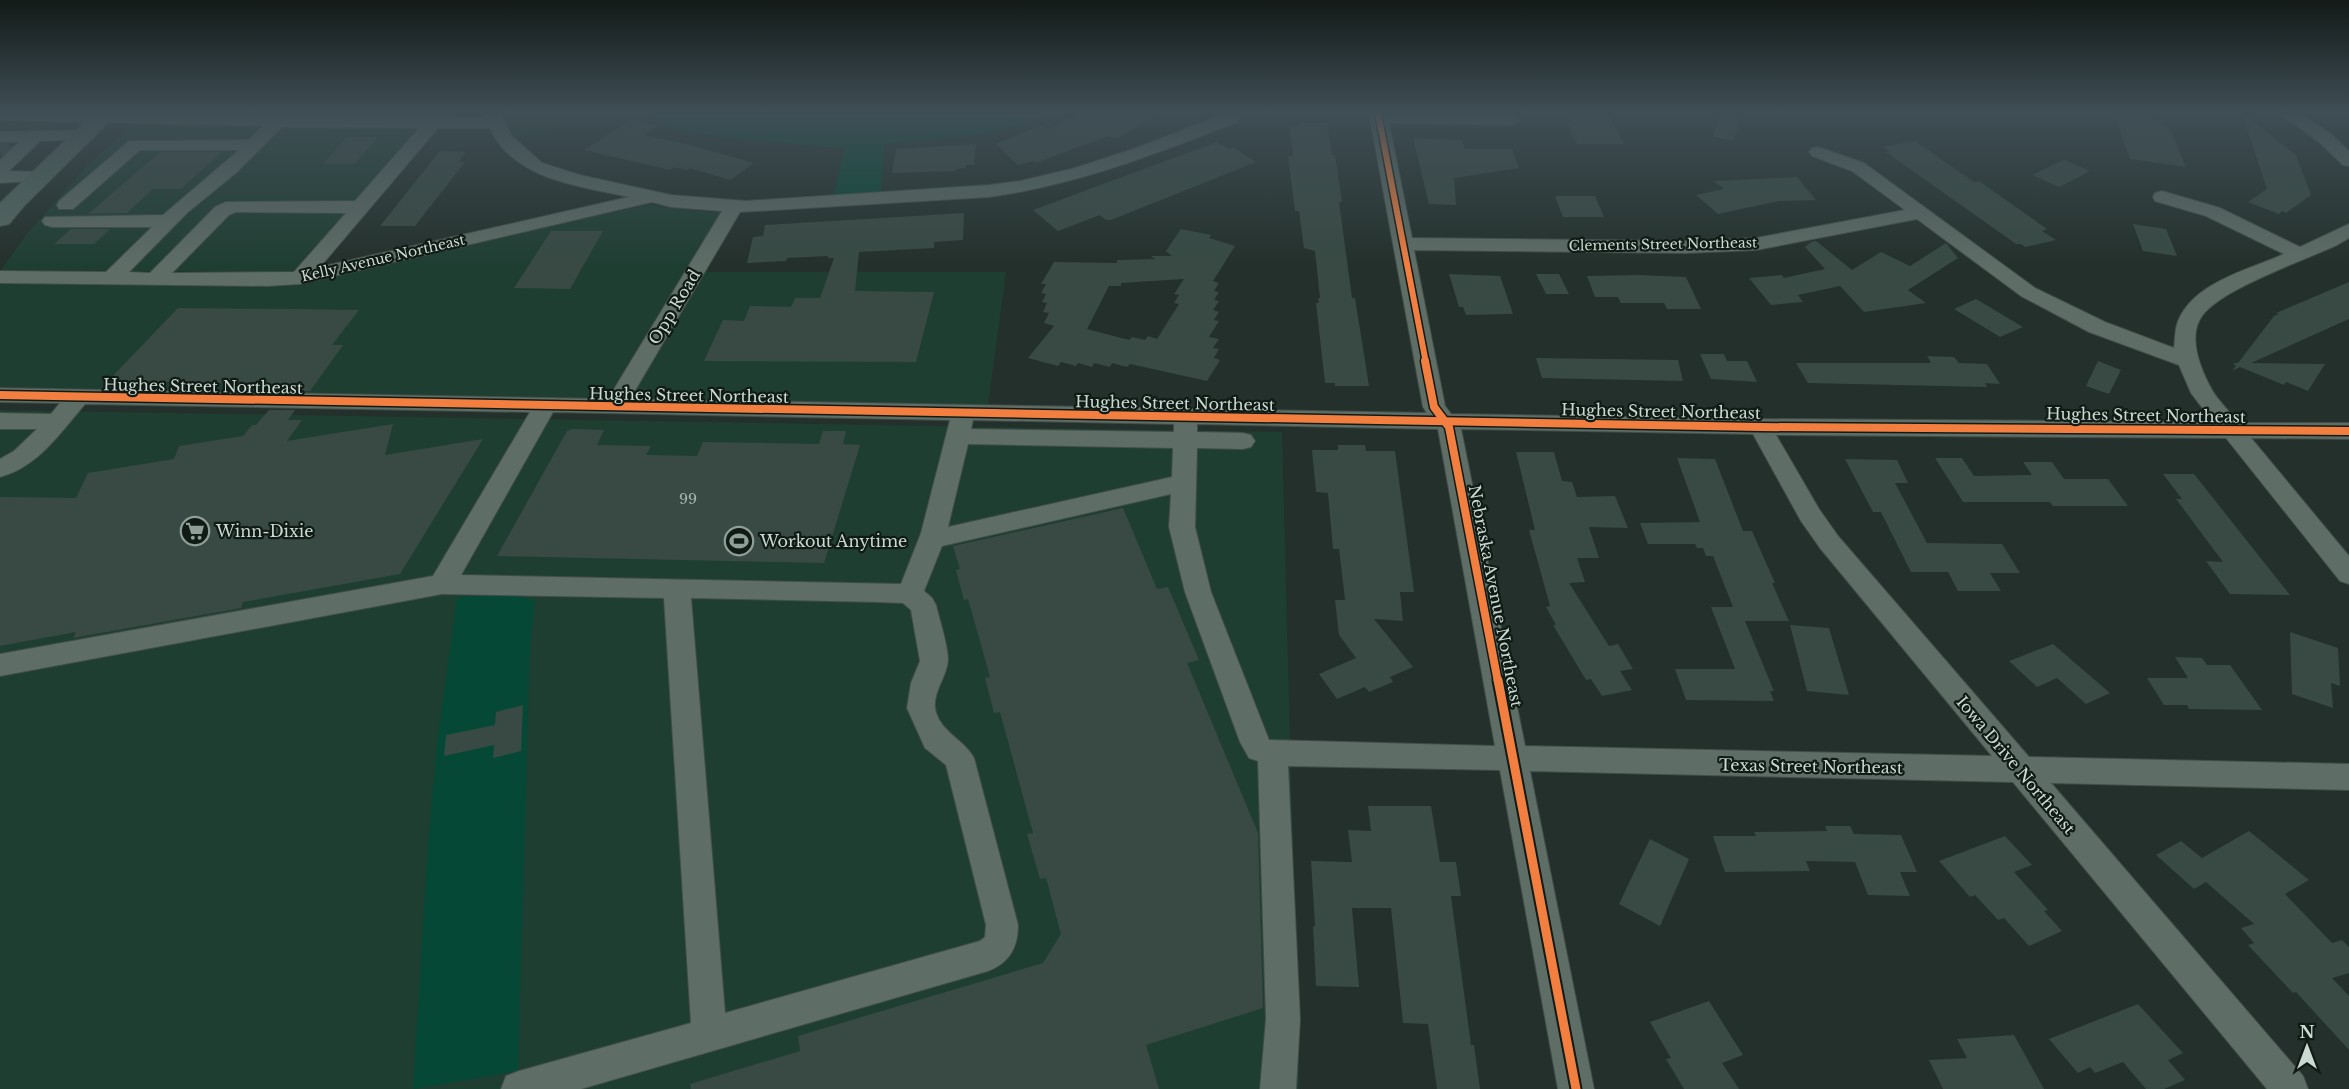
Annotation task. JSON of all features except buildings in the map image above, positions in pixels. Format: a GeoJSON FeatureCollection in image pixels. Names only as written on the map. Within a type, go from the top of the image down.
{"type":"FeatureCollection","features":[{"type":"Feature","properties":{"kind":"highway"},"geometry":{"type":"LineString","coordinates":[[0,219],[54,164]]}},
{"type":"Feature","properties":{"kind":"street"},"geometry":{"type":"LineString","coordinates":[[66,205],[113,164]]}},
{"type":"Feature","properties":{"kind":"street"},"geometry":{"type":"LineString","coordinates":[[212,182],[209,179],[225,164]]}},
{"type":"Feature","properties":{"kind":"street"},"geometry":{"type":"LineString","coordinates":[[112,278],[169,221],[235,164]]}},
{"type":"Feature","properties":{"kind":"street"},"geometry":{"type":"LineString","coordinates":[[300,278],[397,164]]}},
{"type":"Feature","properties":{"kind":"street"},"geometry":{"type":"LineString","coordinates":[[533,164],[536,167],[575,179],[653,198],[694,205],[734,207],[989,191],[1022,187],[1107,164]]}},
{"type":"Feature","properties":{"kind":"street","name":"Nebraska Avenue Northeast"},"geometry":{"type":"LineString","coordinates":[[1387,164],[1434,407],[1449,427],[1576,1089]]}},
{"type":"Feature","properties":{"kind":"street"},"geometry":{"type":"LineString","coordinates":[[1850,164],[1858,167],[2028,292],[2097,327],[2188,360]]}},
{"type":"Feature","properties":{"kind":"street"},"geometry":{"type":"LineString","coordinates":[[0,177],[41,176]]}},
{"type":"Feature","properties":{"kind":"street"},"geometry":{"type":"LineString","coordinates":[[2162,197],[2213,212],[2299,254]]}},
{"type":"Feature","properties":{"kind":"street","name":"Kelly Avenue Northeast"},"geometry":{"type":"LineString","coordinates":[[0,277],[267,280],[300,278],[653,198]]}},
{"type":"Feature","properties":{"kind":"street"},"geometry":{"type":"LineString","coordinates":[[155,279],[222,211],[233,206],[360,207]]}},
{"type":"Feature","properties":{"kind":"street","name":"Opp Road"},"geometry":{"type":"LineString","coordinates":[[614,407],[734,207]]}},
{"type":"Feature","properties":{"kind":"street","name":"Clements Street Northeast"},"geometry":{"type":"LineString","coordinates":[[1403,244],[1686,247],[1756,244],[1920,213]]}},
{"type":"Feature","properties":{"kind":"street"},"geometry":{"type":"LineString","coordinates":[[52,221],[169,221]]}},
{"type":"Feature","properties":{"kind":"street"},"geometry":{"type":"LineString","coordinates":[[2349,230],[2215,292],[2205,299],[2193,313],[2187,326],[2185,351],[2202,393],[2349,574]]}},
{"type":"Feature","properties":{"kind":"street","name":"Hughes Street Northeast"},"geometry":{"type":"LineString","coordinates":[[0,395],[614,407],[961,424],[1185,428],[1445,421],[1760,427],[2349,430]]}},
{"type":"Feature","properties":{"kind":"street"},"geometry":{"type":"LineString","coordinates":[[0,469],[12,464],[25,454],[78,397]]}},
{"type":"Feature","properties":{"kind":"street"},"geometry":{"type":"LineString","coordinates":[[442,584],[545,406]]}},
{"type":"Feature","properties":{"kind":"street"},"geometry":{"type":"LineString","coordinates":[[0,422],[56,422]]}},
{"type":"Feature","properties":{"kind":"street"},"geometry":{"type":"LineString","coordinates":[[909,594],[917,581],[930,540],[961,424]]}},
{"type":"Feature","properties":{"kind":"street","name":"Iowa Drive Northeast"},"geometry":{"type":"LineString","coordinates":[[1760,427],[1810,515],[1829,542],[2290,1089]]}},
{"type":"Feature","properties":{"kind":"street"},"geometry":{"type":"LineString","coordinates":[[1243,441],[1185,428],[1182,527],[1198,592],[1255,742],[1259,749],[1273,753],[1283,1019],[1278,1089]]}},
{"type":"Feature","properties":{"kind":"street"},"geometry":{"type":"LineString","coordinates":[[930,540],[1183,483]]}},
{"type":"Feature","properties":{"kind":"street"},"geometry":{"type":"LineString","coordinates":[[0,665],[442,584],[909,594],[922,604],[934,661],[925,682],[921,708],[935,739],[959,758],[1002,925],[999,945],[988,956],[519,1089]]}},
{"type":"Feature","properties":{"kind":"street"},"geometry":{"type":"LineString","coordinates":[[677,588],[709,1035]]}},
{"type":"Feature","properties":{"kind":"street","name":"Texas Street Northeast"},"geometry":{"type":"LineString","coordinates":[[1273,753],[2349,777]]}},
{"type":"Feature","properties":{"kind":"shaded area"},"geometry":{"type":"Polygon","coordinates":[[[0,164],[14,164],[0,177],[0,164]]]}},
{"type":"Feature","properties":{"kind":"shaded area"},"geometry":{"type":"Polygon","coordinates":[[[89,164],[389,164],[295,272],[1,270],[25,236],[89,164]]]}},
{"type":"Feature","properties":{"kind":"shaded area"},"geometry":{"type":"Polygon","coordinates":[[[841,164],[883,164],[881,193],[834,196],[841,164]]]}},
{"type":"Feature","properties":{"kind":"shaded area"},"geometry":{"type":"Polygon","coordinates":[[[650,204],[721,212],[607,398],[0,387],[0,284],[260,287],[304,285],[359,269],[650,204]]]}},
{"type":"Feature","properties":{"kind":"shaded area"},"geometry":{"type":"Polygon","coordinates":[[[705,272],[1006,272],[988,405],[630,399],[705,272]]]}},
{"type":"Feature","properties":{"kind":"shaded area"},"geometry":{"type":"Polygon","coordinates":[[[0,410],[1282,432],[1299,1089],[0,1089],[0,410]]]}},
{"type":"Feature","properties":{"kind":"shaded area"},"geometry":{"type":"Polygon","coordinates":[[[510,594],[535,600],[530,644],[518,1071],[413,1089],[428,844],[437,743],[457,597],[510,594]]]}},
{"type":"Feature","properties":{"kind":"cycle path"},"geometry":{"type":"LineString","coordinates":[[1388,164],[1434,407],[1449,427],[1576,1089]]}},
{"type":"Feature","properties":{"kind":"cycle path"},"geometry":{"type":"LineString","coordinates":[[0,395],[1760,427],[2349,431]]}},
{"type":"Feature","properties":{"kind":"place","name":"Winn-Dixie"},"geometry":{"type":"Point","coordinates":[195,531]}},
{"type":"Feature","properties":{"kind":"place","name":"Workout Anytime"},"geometry":{"type":"Point","coordinates":[739,541]}}]}
